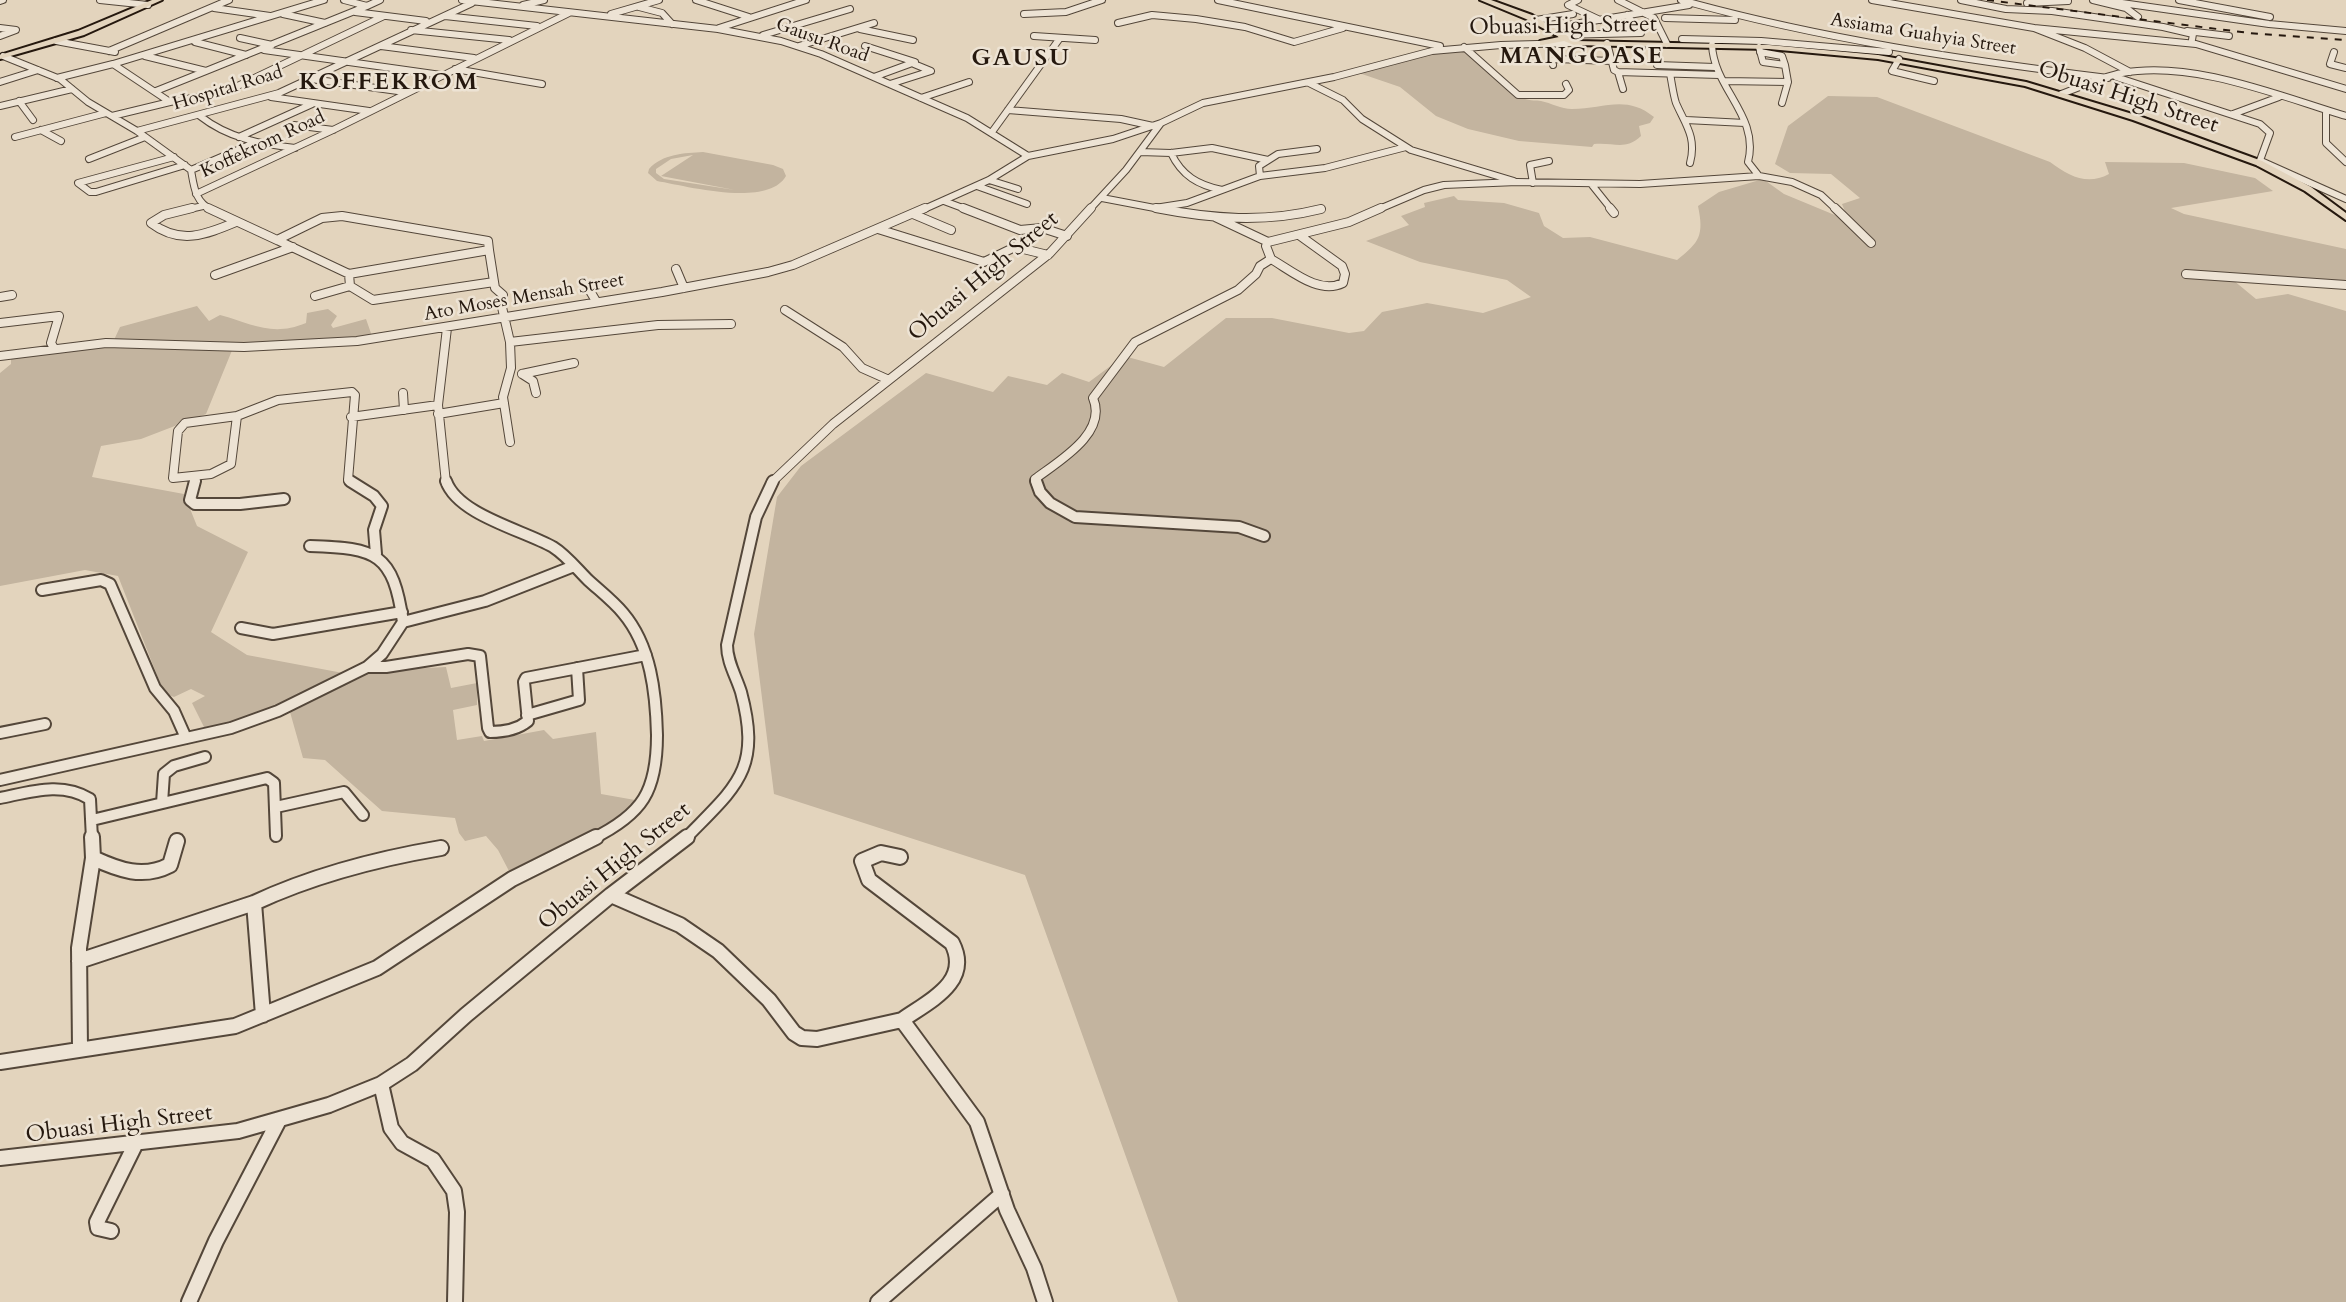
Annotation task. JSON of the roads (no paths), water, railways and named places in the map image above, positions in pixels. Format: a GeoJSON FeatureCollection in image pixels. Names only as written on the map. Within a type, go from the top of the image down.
{"type":"FeatureCollection","features":[{"type":"Feature","properties":{"kind":"main road"},"geometry":{"type":"LineString","coordinates":[[1,53],[14,53],[56,41],[119,19],[158,0]]}},
{"type":"Feature","properties":{"kind":"main road"},"geometry":{"type":"LineString","coordinates":[[1487,0],[1536,20],[1567,38]]}},
{"type":"Feature","properties":{"kind":"main road","name":"Obuasi High Street"},"geometry":{"type":"LineString","coordinates":[[1567,38],[1607,43],[1709,43],[1899,59],[2007,80],[2145,121],[2260,162],[2308,189],[2346,217]]}},
{"type":"Feature","properties":{"kind":"street"},"geometry":{"type":"LineString","coordinates":[[100,0],[148,5]]}},
{"type":"Feature","properties":{"kind":"street"},"geometry":{"type":"LineString","coordinates":[[108,51],[229,0]]}},
{"type":"Feature","properties":{"kind":"street"},"geometry":{"type":"LineString","coordinates":[[303,0],[316,2]]}},
{"type":"Feature","properties":{"kind":"street"},"geometry":{"type":"LineString","coordinates":[[57,78],[193,42],[324,0]]}},
{"type":"Feature","properties":{"kind":"street"},"geometry":{"type":"LineString","coordinates":[[344,0],[367,6]]}},
{"type":"Feature","properties":{"kind":"street"},"geometry":{"type":"LineString","coordinates":[[156,91],[380,0]]}},
{"type":"Feature","properties":{"kind":"street","name":"Gausu Road"},"geometry":{"type":"LineString","coordinates":[[462,0],[718,29],[799,46],[890,84],[992,132],[1028,156]]}},
{"type":"Feature","properties":{"kind":"street"},"geometry":{"type":"LineString","coordinates":[[517,7],[544,0]]}},
{"type":"Feature","properties":{"kind":"street"},"geometry":{"type":"LineString","coordinates":[[605,16],[659,0]]}},
{"type":"Feature","properties":{"kind":"street"},"geometry":{"type":"LineString","coordinates":[[696,0],[749,18]]}},
{"type":"Feature","properties":{"kind":"street"},"geometry":{"type":"LineString","coordinates":[[775,0],[791,5]]}},
{"type":"Feature","properties":{"kind":"street"},"geometry":{"type":"LineString","coordinates":[[718,29],[806,0]]}},
{"type":"Feature","properties":{"kind":"street"},"geometry":{"type":"LineString","coordinates":[[1024,14],[1066,12],[1102,0]]}},
{"type":"Feature","properties":{"kind":"street"},"geometry":{"type":"LineString","coordinates":[[1218,0],[1450,48]]}},
{"type":"Feature","properties":{"kind":"street"},"geometry":{"type":"LineString","coordinates":[[1578,0],[1565,3],[1600,20]]}},
{"type":"Feature","properties":{"kind":"street"},"geometry":{"type":"LineString","coordinates":[[1618,0],[1646,12],[1658,22],[1667,44]]}},
{"type":"Feature","properties":{"kind":"street","name":"Assiama Guahyia Street"},"geometry":{"type":"LineString","coordinates":[[1681,0],[1759,22],[1913,50],[2111,77]]}},
{"type":"Feature","properties":{"kind":"street"},"geometry":{"type":"LineString","coordinates":[[1550,28],[1691,5],[1705,0]]}},
{"type":"Feature","properties":{"kind":"street"},"geometry":{"type":"LineString","coordinates":[[1872,0],[2024,25]]}},
{"type":"Feature","properties":{"kind":"street"},"geometry":{"type":"LineString","coordinates":[[2130,72],[2085,48],[2034,28],[1964,8],[1960,4],[1961,0],[2006,9],[2034,9],[2229,36]]}},
{"type":"Feature","properties":{"kind":"street"},"geometry":{"type":"LineString","coordinates":[[2093,0],[2126,8],[2137,17]]}},
{"type":"Feature","properties":{"kind":"street"},"geometry":{"type":"LineString","coordinates":[[2101,0],[2269,24],[2346,28]]}},
{"type":"Feature","properties":{"kind":"street"},"geometry":{"type":"LineString","coordinates":[[2179,0],[2299,23],[2346,28]]}},
{"type":"Feature","properties":{"kind":"street","name":"Hospital Road"},"geometry":{"type":"LineString","coordinates":[[137,131],[268,96],[311,79],[475,1]]}},
{"type":"Feature","properties":{"kind":"street"},"geometry":{"type":"LineString","coordinates":[[2034,9],[2019,4],[2068,1]]}},
{"type":"Feature","properties":{"kind":"street"},"geometry":{"type":"LineString","coordinates":[[1691,5],[1695,19],[1709,43],[1716,67],[1735,98],[1745,123],[1752,147],[1748,162],[1759,176]]}},
{"type":"Feature","properties":{"kind":"street"},"geometry":{"type":"LineString","coordinates":[[636,7],[662,13],[673,24]]}},
{"type":"Feature","properties":{"kind":"street"},"geometry":{"type":"LineString","coordinates":[[214,8],[272,16]]}},
{"type":"Feature","properties":{"kind":"street"},"geometry":{"type":"LineString","coordinates":[[761,36],[850,9]]}},
{"type":"Feature","properties":{"kind":"street"},"geometry":{"type":"LineString","coordinates":[[2006,9],[2024,25]]}},
{"type":"Feature","properties":{"kind":"street"},"geometry":{"type":"LineString","coordinates":[[354,12],[429,21]]}},
{"type":"Feature","properties":{"kind":"street"},"geometry":{"type":"LineString","coordinates":[[280,13],[325,23]]}},
{"type":"Feature","properties":{"kind":"street","name":"Koffekrom Road"},"geometry":{"type":"LineString","coordinates":[[196,194],[333,130],[509,40],[570,13]]}},
{"type":"Feature","properties":{"kind":"street"},"geometry":{"type":"LineString","coordinates":[[1536,20],[1573,14]]}},
{"type":"Feature","properties":{"kind":"street"},"geometry":{"type":"LineString","coordinates":[[1118,23],[1152,15],[1196,19],[1245,27],[1294,42],[1345,27]]}},
{"type":"Feature","properties":{"kind":"street"},"geometry":{"type":"LineString","coordinates":[[1567,38],[1641,33],[1626,15]]}},
{"type":"Feature","properties":{"kind":"street"},"geometry":{"type":"LineString","coordinates":[[15,137],[222,93],[384,16]]}},
{"type":"Feature","properties":{"kind":"street"},"geometry":{"type":"LineString","coordinates":[[442,16],[538,26]]}},
{"type":"Feature","properties":{"kind":"street"},"geometry":{"type":"LineString","coordinates":[[1665,19],[1748,19]]}},
{"type":"Feature","properties":{"kind":"street"},"geometry":{"type":"LineString","coordinates":[[1759,22],[1764,47],[1763,63],[1785,65],[1788,82],[1782,103]]}},
{"type":"Feature","properties":{"kind":"street"},"geometry":{"type":"LineString","coordinates":[[799,46],[874,23]]}},
{"type":"Feature","properties":{"kind":"street"},"geometry":{"type":"LineString","coordinates":[[0,28],[16,30],[0,36]]}},
{"type":"Feature","properties":{"kind":"street"},"geometry":{"type":"LineString","coordinates":[[858,28],[913,40]]}},
{"type":"Feature","properties":{"kind":"street"},"geometry":{"type":"LineString","coordinates":[[2034,28],[2196,44],[2346,89]]}},
{"type":"Feature","properties":{"kind":"street"},"geometry":{"type":"LineString","coordinates":[[411,30],[509,40]]}},
{"type":"Feature","properties":{"kind":"street"},"geometry":{"type":"LineString","coordinates":[[2185,30],[2195,35],[2192,40]]}},
{"type":"Feature","properties":{"kind":"street"},"geometry":{"type":"LineString","coordinates":[[1034,36],[1095,40]]}},
{"type":"Feature","properties":{"kind":"street"},"geometry":{"type":"LineString","coordinates":[[240,38],[272,45]]}},
{"type":"Feature","properties":{"kind":"street"},"geometry":{"type":"LineString","coordinates":[[992,132],[1060,38]]}},
{"type":"Feature","properties":{"kind":"street","name":"Obuasi High Street"},"geometry":{"type":"LineString","coordinates":[[0,1158],[238,1130],[329,1105],[381,1084],[412,1063],[611,895],[677,847],[736,786],[749,752],[747,718],[740,689],[727,655],[727,645],[760,504],[771,484],[783,469],[833,424],[1048,255],[1102,198],[1140,152],[1156,127],[1203,103],[1309,83],[1450,48],[1543,43],[1567,38]]}},
{"type":"Feature","properties":{"kind":"street"},"geometry":{"type":"LineString","coordinates":[[1682,39],[1709,43]]}},
{"type":"Feature","properties":{"kind":"street"},"geometry":{"type":"LineString","coordinates":[[56,41],[143,56],[206,71]]}},
{"type":"Feature","properties":{"kind":"street"},"geometry":{"type":"LineString","coordinates":[[193,42],[246,54]]}},
{"type":"Feature","properties":{"kind":"street"},"geometry":{"type":"LineString","coordinates":[[1607,43],[1614,70],[1618,72],[1623,89]]}},
{"type":"Feature","properties":{"kind":"street"},"geometry":{"type":"LineString","coordinates":[[380,46],[474,58]]}},
{"type":"Feature","properties":{"kind":"street"},"geometry":{"type":"LineString","coordinates":[[865,46],[913,61],[914,64],[931,71],[890,84]]}},
{"type":"Feature","properties":{"kind":"street"},"geometry":{"type":"LineString","coordinates":[[1464,47],[1513,92],[1522,96],[1564,94],[1569,90],[1566,84]]}},
{"type":"Feature","properties":{"kind":"street"},"geometry":{"type":"LineString","coordinates":[[1764,47],[1908,55],[1913,50]]}},
{"type":"Feature","properties":{"kind":"street"},"geometry":{"type":"LineString","coordinates":[[260,50],[441,75]]}},
{"type":"Feature","properties":{"kind":"street"},"geometry":{"type":"LineString","coordinates":[[1586,51],[1594,63]]}},
{"type":"Feature","properties":{"kind":"street"},"geometry":{"type":"LineString","coordinates":[[2334,52],[2330,64],[2345,68]]}},
{"type":"Feature","properties":{"kind":"street"},"geometry":{"type":"LineString","coordinates":[[1,53],[57,78],[174,157],[188,168],[196,194],[203,206],[349,274],[491,250]]}},
{"type":"Feature","properties":{"kind":"street"},"geometry":{"type":"LineString","coordinates":[[1899,59],[1892,71],[1934,81]]}},
{"type":"Feature","properties":{"kind":"street"},"geometry":{"type":"LineString","coordinates":[[1553,65],[1552,61],[1555,60],[1594,63],[1612,61]]}},
{"type":"Feature","properties":{"kind":"street"},"geometry":{"type":"LineString","coordinates":[[113,64],[170,102]]}},
{"type":"Feature","properties":{"kind":"street"},"geometry":{"type":"LineString","coordinates":[[874,77],[914,64]]}},
{"type":"Feature","properties":{"kind":"street"},"geometry":{"type":"LineString","coordinates":[[1657,65],[1716,67]]}},
{"type":"Feature","properties":{"kind":"street"},"geometry":{"type":"LineString","coordinates":[[455,69],[542,85]]}},
{"type":"Feature","properties":{"kind":"street"},"geometry":{"type":"LineString","coordinates":[[0,82],[37,70]]}},
{"type":"Feature","properties":{"kind":"street"},"geometry":{"type":"LineString","coordinates":[[1618,72],[1788,82]]}},
{"type":"Feature","properties":{"kind":"street"},"geometry":{"type":"LineString","coordinates":[[2061,94],[2130,72],[2207,77],[2346,116]]}},
{"type":"Feature","properties":{"kind":"street"},"geometry":{"type":"LineString","coordinates":[[1670,74],[1677,105],[1684,110],[1692,136],[1690,163]]}},
{"type":"Feature","properties":{"kind":"street"},"geometry":{"type":"LineString","coordinates":[[2111,77],[2260,124],[2270,133],[2260,162],[2346,199]]}},
{"type":"Feature","properties":{"kind":"street"},"geometry":{"type":"LineString","coordinates":[[311,79],[406,92]]}},
{"type":"Feature","properties":{"kind":"street"},"geometry":{"type":"LineString","coordinates":[[2328,83],[2346,79]]}},
{"type":"Feature","properties":{"kind":"street"},"geometry":{"type":"LineString","coordinates":[[921,98],[969,82]]}},
{"type":"Feature","properties":{"kind":"street"},"geometry":{"type":"LineString","coordinates":[[1309,83],[1343,100],[1362,119],[1406,147],[1517,182]]}},
{"type":"Feature","properties":{"kind":"street"},"geometry":{"type":"LineString","coordinates":[[0,106],[72,89]]}},
{"type":"Feature","properties":{"kind":"street"},"geometry":{"type":"LineString","coordinates":[[268,96],[369,111]]}},
{"type":"Feature","properties":{"kind":"street"},"geometry":{"type":"LineString","coordinates":[[2233,114],[2279,96]]}},
{"type":"Feature","properties":{"kind":"street"},"geometry":{"type":"LineString","coordinates":[[19,101],[33,120]]}},
{"type":"Feature","properties":{"kind":"street"},"geometry":{"type":"LineString","coordinates":[[239,137],[312,104]]}},
{"type":"Feature","properties":{"kind":"street"},"geometry":{"type":"LineString","coordinates":[[1008,110],[1110,118],[1156,127]]}},
{"type":"Feature","properties":{"kind":"street"},"geometry":{"type":"LineString","coordinates":[[2326,110],[2326,144],[2346,162]]}},
{"type":"Feature","properties":{"kind":"street"},"geometry":{"type":"LineString","coordinates":[[200,116],[214,127],[254,143],[295,148]]}},
{"type":"Feature","properties":{"kind":"street"},"geometry":{"type":"LineString","coordinates":[[1686,120],[1745,123]]}},
{"type":"Feature","properties":{"kind":"street"},"geometry":{"type":"LineString","coordinates":[[294,125],[333,130]]}},
{"type":"Feature","properties":{"kind":"street"},"geometry":{"type":"LineString","coordinates":[[1028,156],[1156,127]]}},
{"type":"Feature","properties":{"kind":"street"},"geometry":{"type":"LineString","coordinates":[[41,130],[61,141]]}},
{"type":"Feature","properties":{"kind":"street"},"geometry":{"type":"LineString","coordinates":[[89,159],[145,137]]}},
{"type":"Feature","properties":{"kind":"street"},"geometry":{"type":"LineString","coordinates":[[174,157],[78,182],[90,192],[96,192],[188,168],[254,143]]}},
{"type":"Feature","properties":{"kind":"street"},"geometry":{"type":"LineString","coordinates":[[1155,208],[1177,205],[1260,176],[1317,169],[1406,147]]}},
{"type":"Feature","properties":{"kind":"street"},"geometry":{"type":"LineString","coordinates":[[1140,152],[1171,153],[1220,149],[1268,160]]}},
{"type":"Feature","properties":{"kind":"street"},"geometry":{"type":"LineString","coordinates":[[1260,176],[1257,168],[1278,154],[1317,149]]}},
{"type":"Feature","properties":{"kind":"street"},"geometry":{"type":"LineString","coordinates":[[1171,153],[1192,181],[1199,186],[1224,190]]}},
{"type":"Feature","properties":{"kind":"street","name":"Ato Moses Mensah Street"},"geometry":{"type":"LineString","coordinates":[[0,356],[54,348],[145,342],[244,346],[304,345],[447,328],[504,316],[684,288],[793,265],[977,186],[1028,156]]}},
{"type":"Feature","properties":{"kind":"street"},"geometry":{"type":"LineString","coordinates":[[1533,183],[1531,165],[1549,160]]}},
{"type":"Feature","properties":{"kind":"street"},"geometry":{"type":"LineString","coordinates":[[1215,217],[1268,242],[1365,217],[1434,188],[1517,182],[1592,185],[1688,182],[1759,176],[1792,181],[1821,195],[1871,243]]}},
{"type":"Feature","properties":{"kind":"street"},"geometry":{"type":"LineString","coordinates":[[989,180],[1018,189]]}},
{"type":"Feature","properties":{"kind":"street"},"geometry":{"type":"LineString","coordinates":[[1592,185],[1614,212]]}},
{"type":"Feature","properties":{"kind":"street"},"geometry":{"type":"LineString","coordinates":[[977,186],[1027,204]]}},
{"type":"Feature","properties":{"kind":"street"},"geometry":{"type":"LineString","coordinates":[[1102,198],[1215,217],[1274,219],[1321,209]]}},
{"type":"Feature","properties":{"kind":"street"},"geometry":{"type":"LineString","coordinates":[[944,201],[1020,229],[1042,228],[1067,236]]}},
{"type":"Feature","properties":{"kind":"street"},"geometry":{"type":"LineString","coordinates":[[203,206],[164,215],[150,223],[166,234],[190,239],[236,222]]}},
{"type":"Feature","properties":{"kind":"street"},"geometry":{"type":"LineString","coordinates":[[913,215],[951,230]]}},
{"type":"Feature","properties":{"kind":"street"},"geometry":{"type":"LineString","coordinates":[[277,240],[323,218],[342,216],[488,241],[495,288],[503,295],[501,303],[510,342],[511,368],[504,403],[510,442]]}},
{"type":"Feature","properties":{"kind":"street"},"geometry":{"type":"LineString","coordinates":[[878,229],[984,262],[1017,247],[1048,255]]}},
{"type":"Feature","properties":{"kind":"street"},"geometry":{"type":"LineString","coordinates":[[1268,242],[1266,246],[1271,259],[1316,285],[1333,288],[1343,283],[1345,274],[1342,266],[1299,235]]}},
{"type":"Feature","properties":{"kind":"street"},"geometry":{"type":"LineString","coordinates":[[215,275],[293,247]]}},
{"type":"Feature","properties":{"kind":"street"},"geometry":{"type":"LineString","coordinates":[[1264,536],[1240,527],[1075,517],[1057,510],[1036,486],[1035,479],[1064,460],[1096,422],[1098,410],[1093,398],[1135,342],[1238,290],[1256,274],[1259,266],[1271,259]]}},
{"type":"Feature","properties":{"kind":"street"},"geometry":{"type":"LineString","coordinates":[[676,269],[684,288]]}},
{"type":"Feature","properties":{"kind":"street"},"geometry":{"type":"LineString","coordinates":[[349,274],[350,286],[366,298],[382,299],[494,282]]}},
{"type":"Feature","properties":{"kind":"street"},"geometry":{"type":"LineString","coordinates":[[2186,274],[2346,285]]}},
{"type":"Feature","properties":{"kind":"street"},"geometry":{"type":"LineString","coordinates":[[315,296],[350,286]]}},
{"type":"Feature","properties":{"kind":"street"},"geometry":{"type":"LineString","coordinates":[[587,286],[596,301]]}},
{"type":"Feature","properties":{"kind":"street"},"geometry":{"type":"LineString","coordinates":[[0,297],[12,295]]}},
{"type":"Feature","properties":{"kind":"street"},"geometry":{"type":"LineString","coordinates":[[785,310],[843,347],[847,357],[889,380]]}},
{"type":"Feature","properties":{"kind":"street"},"geometry":{"type":"LineString","coordinates":[[0,323],[59,316],[51,343],[54,348]]}},
{"type":"Feature","properties":{"kind":"street"},"geometry":{"type":"LineString","coordinates":[[510,342],[658,326],[731,324]]}},
{"type":"Feature","properties":{"kind":"street"},"geometry":{"type":"LineString","coordinates":[[0,1062],[235,1026],[377,968],[512,879],[614,828],[634,813],[650,791],[657,765],[656,701],[646,656],[624,614],[555,548],[473,510],[452,493],[446,484],[438,409],[447,328]]}},
{"type":"Feature","properties":{"kind":"street"},"geometry":{"type":"LineString","coordinates":[[522,374],[574,362]]}},
{"type":"Feature","properties":{"kind":"street"},"geometry":{"type":"LineString","coordinates":[[511,368],[533,381],[536,393]]}},
{"type":"Feature","properties":{"kind":"street"},"geometry":{"type":"LineString","coordinates":[[237,416],[231,464],[222,471],[195,476],[180,478],[171,475],[181,425],[237,416],[273,401],[345,391],[355,395],[351,417],[348,480],[374,496],[382,506],[374,530],[376,554]]}},
{"type":"Feature","properties":{"kind":"street"},"geometry":{"type":"LineString","coordinates":[[403,393],[404,410]]}},
{"type":"Feature","properties":{"kind":"street"},"geometry":{"type":"LineString","coordinates":[[351,417],[404,410],[504,403]]}},
{"type":"Feature","properties":{"kind":"street"},"geometry":{"type":"LineString","coordinates":[[195,476],[190,500],[195,503],[240,505],[285,499]]}},
{"type":"Feature","properties":{"kind":"street"},"geometry":{"type":"LineString","coordinates":[[0,780],[231,728],[278,711],[367,667],[382,654],[402,617],[394,575],[387,562],[376,554],[355,549],[310,546]]}},
{"type":"Feature","properties":{"kind":"street"},"geometry":{"type":"LineString","coordinates":[[241,628],[260,633],[287,633],[402,617],[485,601],[574,566]]}},
{"type":"Feature","properties":{"kind":"street"},"geometry":{"type":"LineString","coordinates":[[42,590],[101,580],[110,584],[155,688],[174,711],[186,738]]}},
{"type":"Feature","properties":{"kind":"street"},"geometry":{"type":"LineString","coordinates":[[367,667],[475,653],[481,656],[488,730],[496,733],[523,727],[528,721],[524,682],[526,678],[646,656]]}},
{"type":"Feature","properties":{"kind":"street"},"geometry":{"type":"LineString","coordinates":[[527,715],[579,700],[577,668]]}},
{"type":"Feature","properties":{"kind":"street"},"geometry":{"type":"LineString","coordinates":[[0,733],[45,724]]}},
{"type":"Feature","properties":{"kind":"street"},"geometry":{"type":"LineString","coordinates":[[162,803],[164,774],[174,766],[205,757]]}},
{"type":"Feature","properties":{"kind":"street"},"geometry":{"type":"LineString","coordinates":[[92,820],[267,778],[274,783],[276,836]]}},
{"type":"Feature","properties":{"kind":"street"},"geometry":{"type":"LineString","coordinates":[[0,798],[46,790],[81,792],[90,799],[93,858],[79,961],[80,1049]]}},
{"type":"Feature","properties":{"kind":"street"},"geometry":{"type":"LineString","coordinates":[[276,807],[344,792],[363,815]]}},
{"type":"Feature","properties":{"kind":"street"},"geometry":{"type":"LineString","coordinates":[[93,858],[123,872],[154,872],[170,865],[177,841]]}},
{"type":"Feature","properties":{"kind":"street"},"geometry":{"type":"LineString","coordinates":[[79,961],[254,903],[290,885],[394,855],[441,848]]}},
{"type":"Feature","properties":{"kind":"street"},"geometry":{"type":"LineString","coordinates":[[611,895],[680,925],[718,951],[769,1000],[794,1033],[802,1038],[817,1039],[902,1020],[946,988],[957,976],[959,951],[869,880],[862,861],[876,853],[887,853],[900,858]]}},
{"type":"Feature","properties":{"kind":"street"},"geometry":{"type":"LineString","coordinates":[[254,903],[263,1015]]}},
{"type":"Feature","properties":{"kind":"street"},"geometry":{"type":"LineString","coordinates":[[902,1020],[977,1122],[1002,1194],[1044,1292],[1045,1302]]}},
{"type":"Feature","properties":{"kind":"street"},"geometry":{"type":"LineString","coordinates":[[381,1084],[391,1128],[402,1143],[433,1160],[454,1191],[457,1212],[455,1302]]}},
{"type":"Feature","properties":{"kind":"street"},"geometry":{"type":"LineString","coordinates":[[189,1302],[216,1241],[279,1120]]}},
{"type":"Feature","properties":{"kind":"street"},"geometry":{"type":"LineString","coordinates":[[111,1231],[98,1228],[97,1222],[136,1143]]}},
{"type":"Feature","properties":{"kind":"street"},"geometry":{"type":"LineString","coordinates":[[878,1302],[1002,1194]]}},
{"type":"Feature","properties":{"kind":"railway"},"geometry":{"type":"LineString","coordinates":[[1987,0],[2249,33],[2346,40]]}},
{"type":"Feature","properties":{"kind":"district","name":"MANGOASE"},"geometry":{"type":"Point","coordinates":[1582,57]}},
{"type":"Feature","properties":{"kind":"district","name":"GAUSU"},"geometry":{"type":"Point","coordinates":[1021,59]}},
{"type":"Feature","properties":{"kind":"district","name":"KOFFEKROM"},"geometry":{"type":"Point","coordinates":[389,83]}}]}
